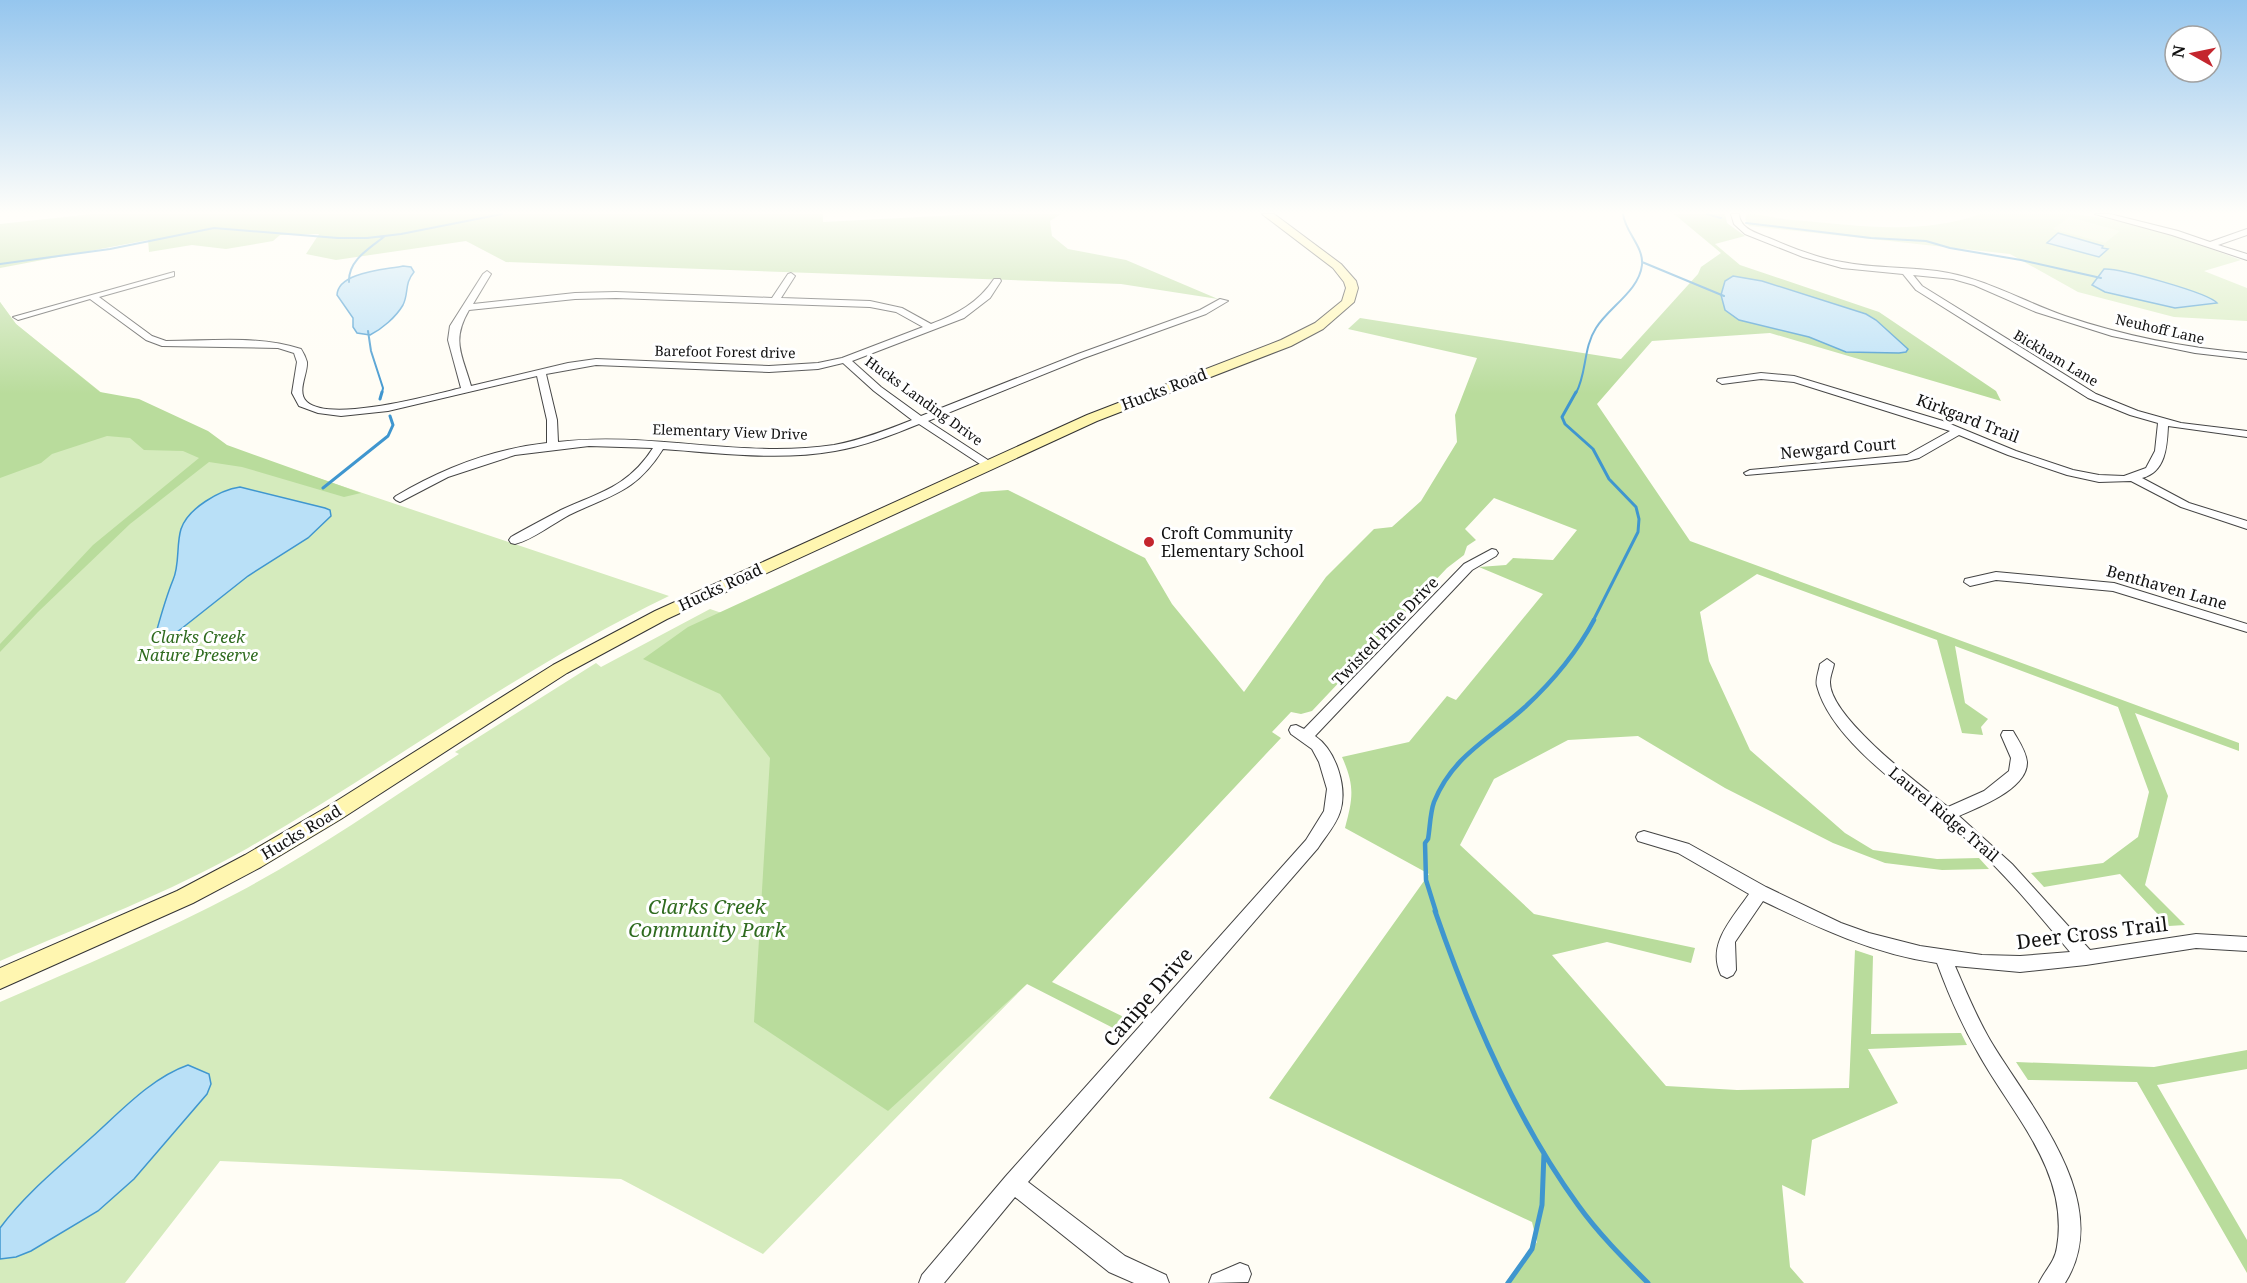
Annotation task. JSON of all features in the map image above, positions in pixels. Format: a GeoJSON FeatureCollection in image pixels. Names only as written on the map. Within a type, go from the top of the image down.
{"type":"FeatureCollection","features":[{"type":"Feature","properties":{"kind":"main road","name":"Hucks Road"},"geometry":{"type":"LineString","coordinates":[[0,979],[185,897],[253,861],[334,813],[550,675],[616,638],[712,590],[987,464],[1136,399],[1286,343],[1319,326],[1338,312],[1351,296],[1352,288],[1345,274]]}},
{"type":"Feature","properties":{"kind":"street"},"geometry":{"type":"LineString","coordinates":[[18,317],[171,274]]}},
{"type":"Feature","properties":{"kind":"street"},"geometry":{"type":"LineString","coordinates":[[93,297],[148,339],[165,345],[255,343],[279,345],[298,351],[302,362],[297,393],[303,404],[318,410],[361,412],[467,390],[453,340],[456,326],[487,274]]}},
{"type":"Feature","properties":{"kind":"street","name":"Bickham Lane"},"geometry":{"type":"LineString","coordinates":[[1907,274],[1912,283],[2068,383],[2111,404],[2163,422],[2212,432],[2247,434]]}},
{"type":"Feature","properties":{"kind":"street","name":"Neuhoff Lane"},"geometry":{"type":"LineString","coordinates":[[1925,274],[1968,280],[1996,289],[2047,313],[2159,345],[2209,354],[2247,356]]}},
{"type":"Feature","properties":{"kind":"street"},"geometry":{"type":"LineString","coordinates":[[774,301],[791,276]]}},
{"type":"Feature","properties":{"kind":"street","name":"Barefoot Forest drive"},"geometry":{"type":"LineString","coordinates":[[467,390],[596,362],[769,369],[818,366],[844,360],[961,316],[977,305],[997,281]]}},
{"type":"Feature","properties":{"kind":"street"},"geometry":{"type":"LineString","coordinates":[[466,308],[575,296],[616,295],[870,304],[888,307],[931,328]]}},
{"type":"Feature","properties":{"kind":"street","name":"Elementary View Drive"},"geometry":{"type":"LineString","coordinates":[[400,498],[422,484],[477,462],[511,452],[553,445],[591,443],[781,452],[833,448],[861,442],[1081,356],[1203,312],[1223,301]]}},
{"type":"Feature","properties":{"kind":"street","name":"Hucks Landing Drive"},"geometry":{"type":"LineString","coordinates":[[844,360],[873,385],[921,420],[987,464]]}},
{"type":"Feature","properties":{"kind":"street"},"geometry":{"type":"LineString","coordinates":[[541,373],[552,420],[553,445]]}},
{"type":"Feature","properties":{"kind":"street","name":"Kirkgard Trail"},"geometry":{"type":"LineString","coordinates":[[1722,381],[1758,376],[1801,380],[1958,431],[2037,463],[2073,474],[2134,478]]}},
{"type":"Feature","properties":{"kind":"street"},"geometry":{"type":"LineString","coordinates":[[2134,478],[2151,470],[2157,464],[2163,422]]}},
{"type":"Feature","properties":{"kind":"street","name":"Newgard Court"},"geometry":{"type":"LineString","coordinates":[[1750,473],[1907,458],[1915,456],[1958,431]]}},
{"type":"Feature","properties":{"kind":"street"},"geometry":{"type":"LineString","coordinates":[[514,540],[565,513],[616,491],[645,469],[660,446]]}},
{"type":"Feature","properties":{"kind":"street"},"geometry":{"type":"LineString","coordinates":[[2134,478],[2185,505],[2247,525]]}},
{"type":"Feature","properties":{"kind":"street","name":"Twisted Pine Drive"},"geometry":{"type":"LineString","coordinates":[[1301,733],[1468,567],[1492,553]]}},
{"type":"Feature","properties":{"kind":"street","name":"Benthaven Lane"},"geometry":{"type":"LineString","coordinates":[[1970,582],[1996,576],[2106,586],[2155,598],[2247,628]]}},
{"type":"Feature","properties":{"kind":"street","name":"Laurel Ridge Trail"},"geometry":{"type":"LineString","coordinates":[[1827,664],[1820,678],[1826,695],[1838,715],[1873,754],[1948,814],[2004,865],[2086,958]]}},
{"type":"Feature","properties":{"kind":"street","name":"Canipe Drive"},"geometry":{"type":"LineString","coordinates":[[930,1283],[1013,1183],[1312,844],[1332,812],[1335,789],[1327,762],[1318,745],[1301,733]]}},
{"type":"Feature","properties":{"kind":"street"},"geometry":{"type":"LineString","coordinates":[[1948,814],[1999,788],[2017,774],[2019,757],[2008,735]]}},
{"type":"Feature","properties":{"kind":"street","name":"Deer Cross Trail"},"geometry":{"type":"LineString","coordinates":[[1644,837],[1683,848],[1760,892],[1835,928],[1869,940],[1920,953],[2020,964],[2086,958],[2196,941],[2247,944]]}},
{"type":"Feature","properties":{"kind":"street"},"geometry":{"type":"LineString","coordinates":[[1727,970],[1726,941],[1742,914],[1760,892]]}},
{"type":"Feature","properties":{"kind":"street"},"geometry":{"type":"LineString","coordinates":[[1943,957],[1969,1019],[1984,1047],[2046,1144],[2065,1189],[2070,1218],[2068,1249],[2061,1269],[2050,1283]]}},
{"type":"Feature","properties":{"kind":"street"},"geometry":{"type":"LineString","coordinates":[[1013,1183],[1117,1264],[1158,1283]]}},
{"type":"Feature","properties":{"kind":"street"},"geometry":{"type":"LineString","coordinates":[[1220,1283],[1240,1274]]}},
{"type":"Feature","properties":{"kind":"green space"},"geometry":{"type":"Polygon","coordinates":[[[838,274],[1159,274],[1218,299],[1121,284],[838,274]]]}},
{"type":"Feature","properties":{"kind":"green space"},"geometry":{"type":"Polygon","coordinates":[[[1698,274],[1766,274],[1879,312],[1996,391],[2001,401],[1770,333],[1652,341],[1597,404],[1690,541],[2239,743],[2239,751],[2135,713],[2168,796],[2145,885],[2185,925],[2169,926],[2120,874],[2044,887],[2031,873],[2103,863],[2138,837],[2149,792],[2118,707],[1955,646],[1965,703],[1988,719],[1981,727],[1983,735],[1962,733],[1937,640],[1757,574],[1700,612],[1709,661],[1750,750],[1845,833],[1873,850],[1937,859],[1979,858],[1989,869],[1942,870],[1885,863],[1833,843],[1725,788],[1638,736],[1568,740],[1494,779],[1460,845],[1534,914],[1695,948],[1691,963],[1607,942],[1552,955],[1666,1086],[1737,1090],[1849,1088],[1855,950],[1873,956],[1871,1034],[1961,1033],[1967,1045],[1868,1049],[1898,1103],[1812,1140],[1805,1196],[1782,1185],[1790,1267],[1804,1283],[1505,1283],[1537,1242],[1532,1222],[1269,1098],[1429,874],[1345,828],[1350,808],[1351,784],[1342,757],[1409,742],[1447,696],[1456,700],[1543,594],[1479,567],[1506,565],[1513,558],[1553,560],[1577,530],[1494,498],[1465,529],[1476,540],[1467,546],[1464,555],[1447,568],[1312,711],[1301,714],[1291,712],[1272,732],[1281,738],[1052,982],[1132,1021],[1123,1033],[1027,984],[888,1111],[754,1022],[770,758],[720,694],[643,659],[688,627],[981,492],[1008,490],[1145,558],[1172,604],[1244,692],[1326,577],[1374,529],[1392,527],[1421,501],[1457,442],[1455,415],[1477,358],[1348,329],[1360,318],[1621,359],[1698,274]]]}},
{"type":"Feature","properties":{"kind":"green space"},"geometry":{"type":"Polygon","coordinates":[[[2046,274],[2211,274],[2247,288],[2247,321],[2174,317],[2078,292],[2046,274]]]}},
{"type":"Feature","properties":{"kind":"green space","name":"Clarks Creek Nature Preserve"},"geometry":{"type":"Polygon","coordinates":[[[0,302],[16,324],[128,414],[669,596],[614,624],[509,685],[248,848],[188,880],[0,961],[0,302]]]}},
{"type":"Feature","properties":{"kind":"green space"},"geometry":{"type":"Polygon","coordinates":[[[0,302],[16,324],[100,392],[139,399],[208,431],[227,445],[361,493],[344,497],[242,467],[209,462],[130,524],[38,612],[0,652],[0,644],[93,545],[199,458],[183,451],[144,450],[130,438],[107,436],[52,454],[41,463],[0,478],[0,302]]]}},
{"type":"Feature","properties":{"kind":"green space","name":"Clarks Creek Community Park"},"geometry":{"type":"Polygon","coordinates":[[[710,609],[1223,783],[763,1254],[621,1179],[220,1161],[125,1283],[0,1283],[0,1002],[151,936],[268,876],[351,825],[459,754],[455,752],[596,663],[601,667],[710,609]]]}},
{"type":"Feature","properties":{"kind":"green space"},"geometry":{"type":"Polygon","coordinates":[[[2247,1050],[2247,1069],[2157,1085],[2247,1240],[2247,1273],[2137,1082],[2028,1080],[2016,1062],[2154,1067],[2247,1050]]]}},
{"type":"Feature","properties":{"kind":"water"},"geometry":{"type":"Polygon","coordinates":[[[361,274],[413,274],[403,305],[388,322],[370,335],[357,333],[353,327],[353,318],[337,295],[339,287],[361,274]]]}},
{"type":"Feature","properties":{"kind":"water"},"geometry":{"type":"Polygon","coordinates":[[[2100,274],[2134,274],[2198,293],[2217,303],[2175,308],[2105,292],[2092,285],[2100,274]]]}},
{"type":"Feature","properties":{"kind":"water"},"geometry":{"type":"Polygon","coordinates":[[[1733,276],[1762,281],[1866,314],[1908,349],[1906,352],[1899,353],[1846,352],[1809,337],[1739,320],[1725,310],[1721,295],[1725,281],[1733,276]]]}},
{"type":"Feature","properties":{"kind":"water"},"geometry":{"type":"Polygon","coordinates":[[[240,487],[325,508],[330,510],[331,516],[308,538],[248,576],[174,634],[156,633],[175,574],[181,529],[185,521],[197,507],[214,496],[240,487]]]}},
{"type":"Feature","properties":{"kind":"water"},"geometry":{"type":"Polygon","coordinates":[[[188,1065],[209,1074],[211,1084],[207,1094],[134,1179],[98,1211],[31,1251],[16,1257],[0,1259],[0,1228],[32,1191],[137,1096],[161,1078],[188,1065]]]}},
{"type":"Feature","properties":{"kind":"waterway"},"geometry":{"type":"LineString","coordinates":[[349,282],[350,274]]}},
{"type":"Feature","properties":{"kind":"waterway"},"geometry":{"type":"LineString","coordinates":[[1576,393],[1596,328],[1630,291],[1640,274]]}},
{"type":"Feature","properties":{"kind":"waterway"},"geometry":{"type":"LineString","coordinates":[[1671,274],[1724,296]]}},
{"type":"Feature","properties":{"kind":"waterway"},"geometry":{"type":"LineString","coordinates":[[2083,274],[2101,278]]}},
{"type":"Feature","properties":{"kind":"waterway"},"geometry":{"type":"LineString","coordinates":[[368,331],[371,351],[383,388],[382,393]]}},
{"type":"Feature","properties":{"kind":"waterway"},"geometry":{"type":"LineString","coordinates":[[380,399],[382,392]]}},
{"type":"Feature","properties":{"kind":"waterway"},"geometry":{"type":"LineString","coordinates":[[1576,392],[1562,417],[1565,424],[1593,449],[1609,479],[1636,507],[1639,519],[1638,532],[1593,621]]}},
{"type":"Feature","properties":{"kind":"waterway"},"geometry":{"type":"LineString","coordinates":[[323,488],[388,436],[393,425],[390,416]]}},
{"type":"Feature","properties":{"kind":"waterway"},"geometry":{"type":"LineString","coordinates":[[1436,912],[1426,880],[1425,843],[1428,839],[1434,802],[1442,786],[1462,760],[1525,707],[1545,687],[1572,655],[1594,620]]}},
{"type":"Feature","properties":{"kind":"waterway"},"geometry":{"type":"LineString","coordinates":[[1435,911],[1463,986],[1496,1063],[1544,1154]]}},
{"type":"Feature","properties":{"kind":"waterway"},"geometry":{"type":"LineString","coordinates":[[1508,1283],[1532,1249],[1542,1205],[1544,1154]]}},
{"type":"Feature","properties":{"kind":"waterway"},"geometry":{"type":"LineString","coordinates":[[1544,1154],[1586,1215],[1648,1283]]}},
{"type":"Feature","properties":{"kind":"place","name":"Croft Community Elementary School"},"geometry":{"type":"Point","coordinates":[1149,542]}}]}
